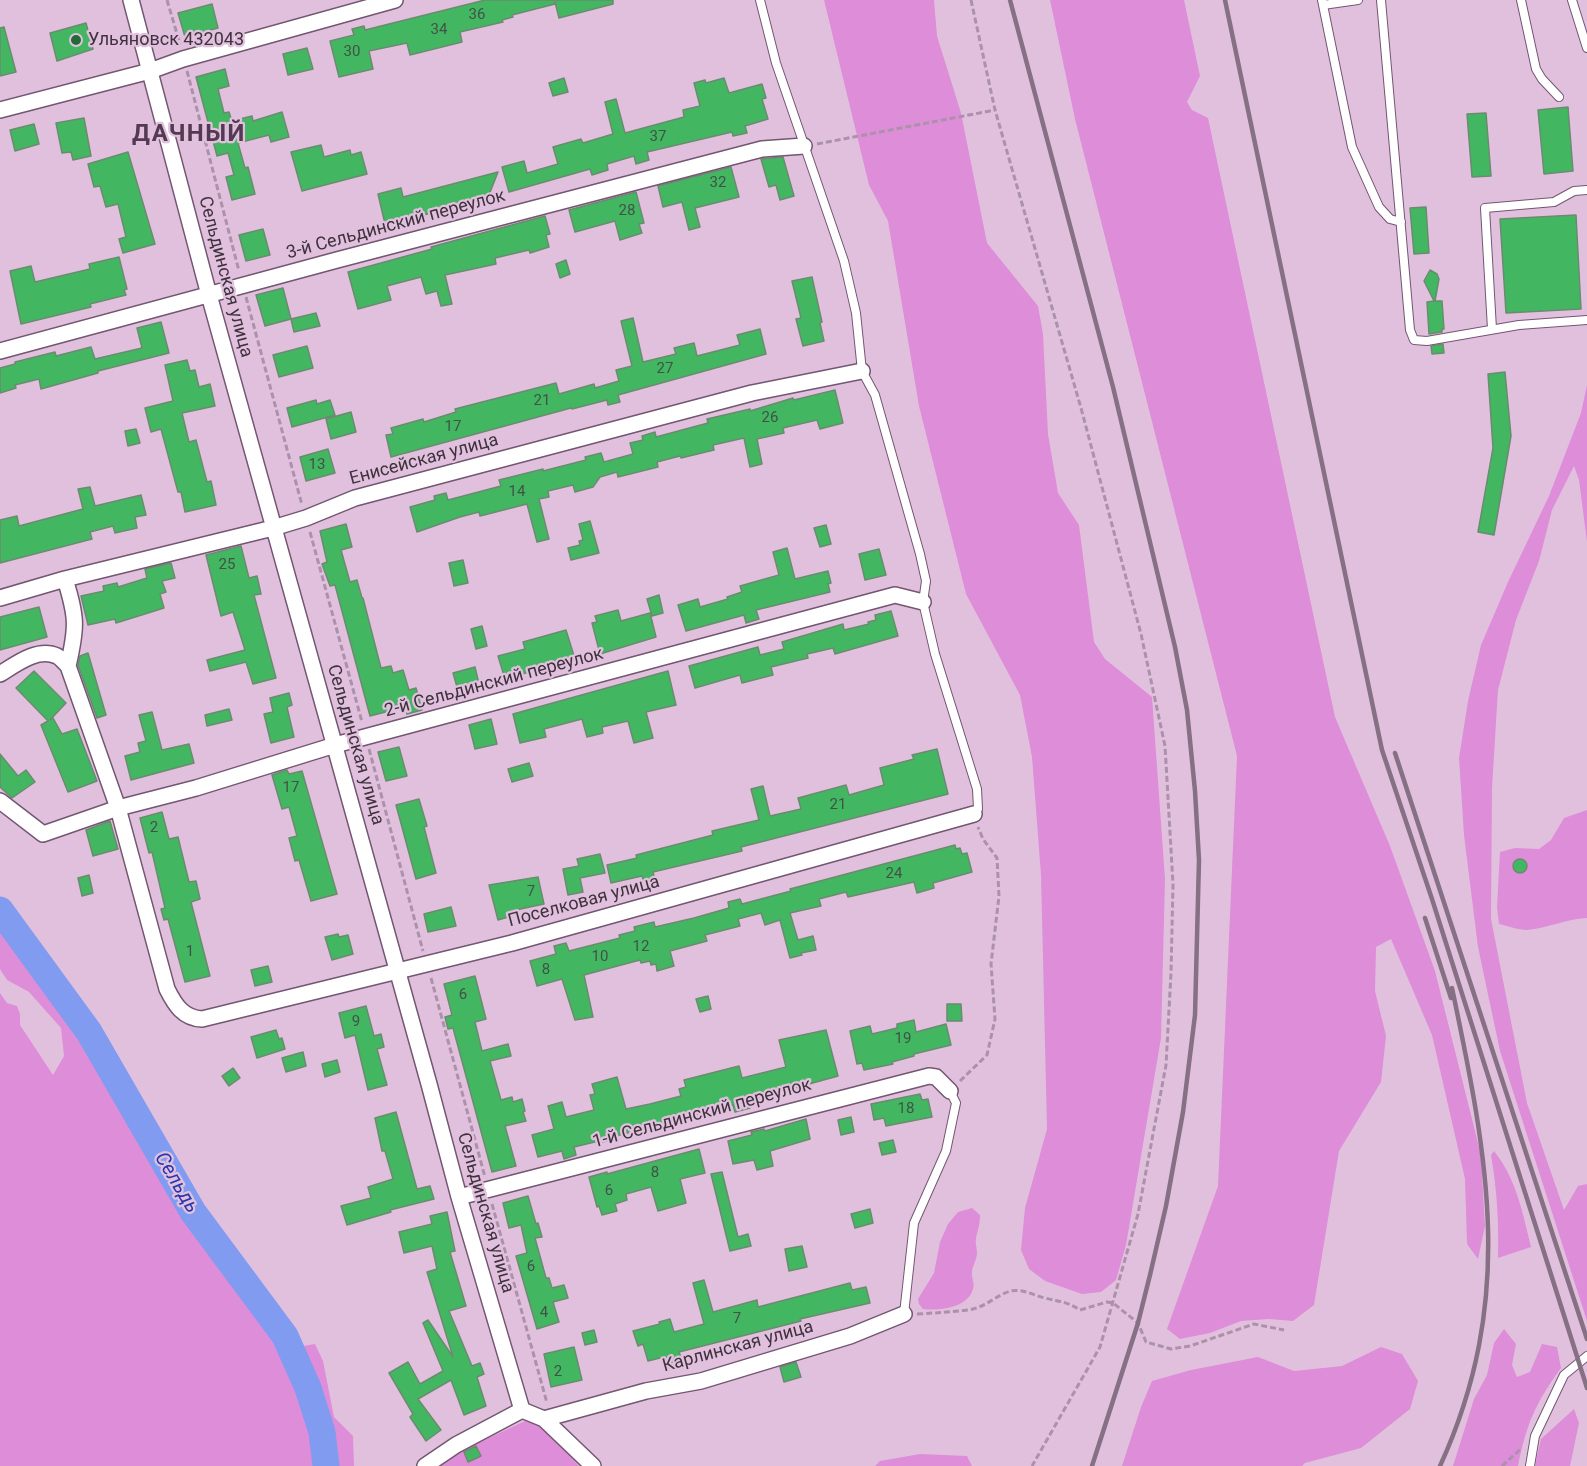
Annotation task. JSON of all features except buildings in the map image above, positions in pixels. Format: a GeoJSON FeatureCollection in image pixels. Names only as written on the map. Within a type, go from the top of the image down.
{"type":"FeatureCollection","features":[{"type":"Feature","properties":{"kind":"street","name":"Сельдинская улица"},"geometry":{"type":"LineString","coordinates":[[131,0],[273,528],[459,1197],[522,1410]]}},
{"type":"Feature","properties":{"kind":"street"},"geometry":{"type":"LineString","coordinates":[[0,110],[150,71],[183,58],[395,0]]}},
{"type":"Feature","properties":{"kind":"street","name":"3-й Сельдинский переулок"},"geometry":{"type":"LineString","coordinates":[[0,351],[762,149],[804,146]]}},
{"type":"Feature","properties":{"kind":"street","name":"Енисейская улица"},"geometry":{"type":"LineString","coordinates":[[0,598],[65,579],[273,528],[306,518],[355,498],[752,393],[862,371]]}},
{"type":"Feature","properties":{"kind":"street"},"geometry":{"type":"LineString","coordinates":[[65,579],[73,605],[76,635],[68,666]]}},
{"type":"Feature","properties":{"kind":"street","name":"2-й Сельдинский переулок"},"geometry":{"type":"LineString","coordinates":[[0,801],[43,834],[118,808],[196,788],[335,745],[895,595],[923,602]]}},
{"type":"Feature","properties":{"kind":"street"},"geometry":{"type":"LineString","coordinates":[[0,674],[41,653],[57,656],[68,666],[118,808]]}},
{"type":"Feature","properties":{"kind":"street","name":"Поселковая улица"},"geometry":{"type":"LineString","coordinates":[[118,808],[167,989],[174,1003],[184,1014],[193,1019],[202,1019],[524,939],[974,814]]}},
{"type":"Feature","properties":{"kind":"street","name":"1-й Сельдинский переулок"},"geometry":{"type":"LineString","coordinates":[[459,1197],[929,1076],[936,1077],[950,1091]]}},
{"type":"Feature","properties":{"kind":"street","name":"Карлинская улица"},"geometry":{"type":"LineString","coordinates":[[548,1418],[646,1391],[713,1377],[850,1336],[904,1314]]}},
{"type":"Feature","properties":{"kind":"street"},"geometry":{"type":"LineString","coordinates":[[425,1466],[456,1445],[522,1410],[548,1418],[593,1466]]}},
{"type":"Feature","properties":{"kind":"lane"},"geometry":{"type":"LineString","coordinates":[[760,0],[776,63],[844,261],[856,313],[862,371],[875,395],[920,554],[926,581],[923,602],[935,654],[977,789],[978,809],[974,814]]}},
{"type":"Feature","properties":{"kind":"lane"},"geometry":{"type":"LineString","coordinates":[[1358,0],[1323,3],[1352,147],[1379,207],[1390,219],[1401,222]]}},
{"type":"Feature","properties":{"kind":"lane"},"geometry":{"type":"LineString","coordinates":[[1381,0],[1410,330],[1414,340],[1427,341],[1519,325],[1587,320]]}},
{"type":"Feature","properties":{"kind":"lane"},"geometry":{"type":"LineString","coordinates":[[1521,0],[1536,69],[1559,97]]}},
{"type":"Feature","properties":{"kind":"lane"},"geometry":{"type":"LineString","coordinates":[[1572,0],[1587,48]]}},
{"type":"Feature","properties":{"kind":"lane"},"geometry":{"type":"LineString","coordinates":[[1492,329],[1485,208],[1554,202],[1574,191],[1587,190]]}},
{"type":"Feature","properties":{"kind":"lane"},"geometry":{"type":"LineString","coordinates":[[904,1314],[914,1223],[946,1151],[956,1103],[950,1091]]}},
{"type":"Feature","properties":{"kind":"lane"},"geometry":{"type":"LineString","coordinates":[[1530,1466],[1535,1436],[1564,1375],[1587,1356]]}},
{"type":"Feature","properties":{"kind":"path"},"geometry":{"type":"LineString","coordinates":[[167,0],[548,1418]]}},
{"type":"Feature","properties":{"kind":"path"},"geometry":{"type":"LineString","coordinates":[[971,0],[995,110],[1082,408],[1141,634],[1165,746],[1173,884],[1166,1065],[1138,1214],[1100,1347],[1032,1466]]}},
{"type":"Feature","properties":{"kind":"path"},"geometry":{"type":"LineString","coordinates":[[804,146],[995,110]]}},
{"type":"Feature","properties":{"kind":"path"},"geometry":{"type":"LineString","coordinates":[[950,1091],[987,1055],[994,1019],[991,964],[999,896],[997,858],[983,839],[974,814]]}},
{"type":"Feature","properties":{"kind":"path"},"geometry":{"type":"LineString","coordinates":[[904,1314],[944,1314],[968,1310],[988,1304],[1007,1292],[1025,1290],[1043,1298],[1067,1302],[1080,1310],[1107,1302],[1113,1303],[1138,1323],[1146,1342],[1171,1349],[1190,1346],[1254,1324],[1284,1330]]}},
{"type":"Feature","properties":{"kind":"path"},"geometry":{"type":"LineString","coordinates":[[1502,1466],[1535,1436]]}},
{"type":"Feature","properties":{"kind":"shaded area"},"geometry":{"type":"Polygon","coordinates":[[[824,0],[934,0],[937,36],[961,113],[987,243],[1038,306],[1043,334],[1048,434],[1058,493],[1079,525],[1094,642],[1105,659],[1152,697],[1165,879],[1161,1038],[1126,1245],[1116,1280],[1101,1292],[1082,1294],[1045,1281],[1029,1269],[1021,1250],[1025,1208],[1047,1129],[1041,875],[1032,757],[1020,695],[966,594],[919,406],[888,221],[869,185],[824,0]]]}},
{"type":"Feature","properties":{"kind":"shaded area"},"geometry":{"type":"Polygon","coordinates":[[[1050,0],[1184,0],[1200,76],[1187,102],[1192,110],[1208,118],[1335,717],[1390,846],[1435,971],[1481,1155],[1485,1226],[1478,1259],[1467,1244],[1465,1179],[1432,1035],[1391,939],[1376,947],[1375,991],[1386,1036],[1381,1082],[1339,1151],[1314,1305],[1293,1321],[1269,1319],[1241,1321],[1210,1333],[1180,1339],[1167,1329],[1218,1186],[1237,756],[1075,119],[1050,0]]]}},
{"type":"Feature","properties":{"kind":"shaded area"},"geometry":{"type":"Polygon","coordinates":[[[1587,385],[1587,542],[1579,480],[1574,466],[1552,510],[1539,561],[1516,620],[1498,690],[1492,788],[1491,919],[1527,1103],[1564,1210],[1578,1186],[1587,1184],[1587,1321],[1500,1051],[1478,947],[1464,835],[1459,758],[1468,701],[1481,645],[1549,496],[1581,413],[1587,385]]]}},
{"type":"Feature","properties":{"kind":"shaded area"},"geometry":{"type":"Polygon","coordinates":[[[1587,810],[1587,918],[1527,930],[1499,924],[1497,907],[1500,852],[1515,848],[1539,849],[1551,840],[1564,818],[1587,810]]]}},
{"type":"Feature","properties":{"kind":"shaded area"},"geometry":{"type":"Polygon","coordinates":[[[0,923],[11,925],[89,1032],[193,1212],[285,1336],[297,1347],[315,1344],[323,1361],[334,1417],[353,1436],[354,1466],[0,1466],[0,993],[7,1003],[17,1006],[20,1025],[53,1075],[64,1056],[61,1028],[29,992],[7,980],[0,969],[0,923]]]}},
{"type":"Feature","properties":{"kind":"shaded area"},"geometry":{"type":"Polygon","coordinates":[[[1494,1151],[1513,1185],[1522,1209],[1531,1247],[1498,1258],[1497,1206],[1491,1155],[1494,1151]]]}},
{"type":"Feature","properties":{"kind":"shaded area"},"geometry":{"type":"Polygon","coordinates":[[[972,1208],[980,1215],[976,1240],[977,1255],[972,1271],[973,1287],[970,1295],[952,1307],[923,1309],[918,1299],[934,1273],[940,1242],[948,1224],[958,1212],[972,1208]]]}},
{"type":"Feature","properties":{"kind":"shaded area"},"geometry":{"type":"Polygon","coordinates":[[[1504,1329],[1516,1344],[1512,1365],[1517,1377],[1530,1372],[1542,1344],[1557,1347],[1561,1368],[1533,1414],[1518,1466],[1453,1466],[1474,1399],[1487,1375],[1494,1343],[1504,1329]]]}},
{"type":"Feature","properties":{"kind":"shaded area"},"geometry":{"type":"Polygon","coordinates":[[[1381,1347],[1402,1354],[1418,1381],[1410,1409],[1361,1448],[1305,1463],[1302,1466],[1122,1466],[1152,1381],[1191,1370],[1258,1357],[1294,1371],[1342,1366],[1381,1347]]]}},
{"type":"Feature","properties":{"kind":"shaded area"},"geometry":{"type":"Polygon","coordinates":[[[1574,1409],[1579,1423],[1570,1466],[1535,1466],[1541,1439],[1574,1409]]]}},
{"type":"Feature","properties":{"kind":"shaded area"},"geometry":{"type":"Polygon","coordinates":[[[525,1421],[541,1425],[579,1466],[435,1466],[448,1457],[525,1421]]]}},
{"type":"Feature","properties":{"kind":"shaded area"},"geometry":{"type":"Polygon","coordinates":[[[920,1454],[967,1456],[972,1466],[875,1466],[880,1461],[920,1454]]]}},
{"type":"Feature","properties":{"kind":"waterway","name":"Сельдь"},"geometry":{"type":"LineString","coordinates":[[0,910],[89,1032],[193,1212],[285,1336],[308,1388],[322,1432],[326,1466]]}},
{"type":"Feature","properties":{"kind":"railway"},"geometry":{"type":"LineString","coordinates":[[1010,0],[1113,387],[1175,647],[1187,710],[1199,860],[1195,1015],[1183,1112],[1166,1206],[1138,1323],[1092,1466]]}},
{"type":"Feature","properties":{"kind":"railway"},"geometry":{"type":"LineString","coordinates":[[1225,0],[1382,750],[1432,899],[1587,1388]]}},
{"type":"Feature","properties":{"kind":"railway"},"geometry":{"type":"LineString","coordinates":[[1395,753],[1587,1339]]}},
{"type":"Feature","properties":{"kind":"railway"},"geometry":{"type":"LineString","coordinates":[[1425,918],[1451,998]]}},
{"type":"Feature","properties":{"kind":"railway"},"geometry":{"type":"LineString","coordinates":[[1440,1466],[1464,1405],[1479,1345],[1487,1287],[1488,1229],[1484,1171],[1476,1111],[1452,988]]}},
{"type":"Feature","properties":{"kind":"place","name":"Ульяновск 432043"},"geometry":{"type":"Point","coordinates":[76,40]}},
{"type":"Feature","properties":{"kind":"district","name":"ДАЧНЫЙ"},"geometry":{"type":"Point","coordinates":[189,135]}}]}
